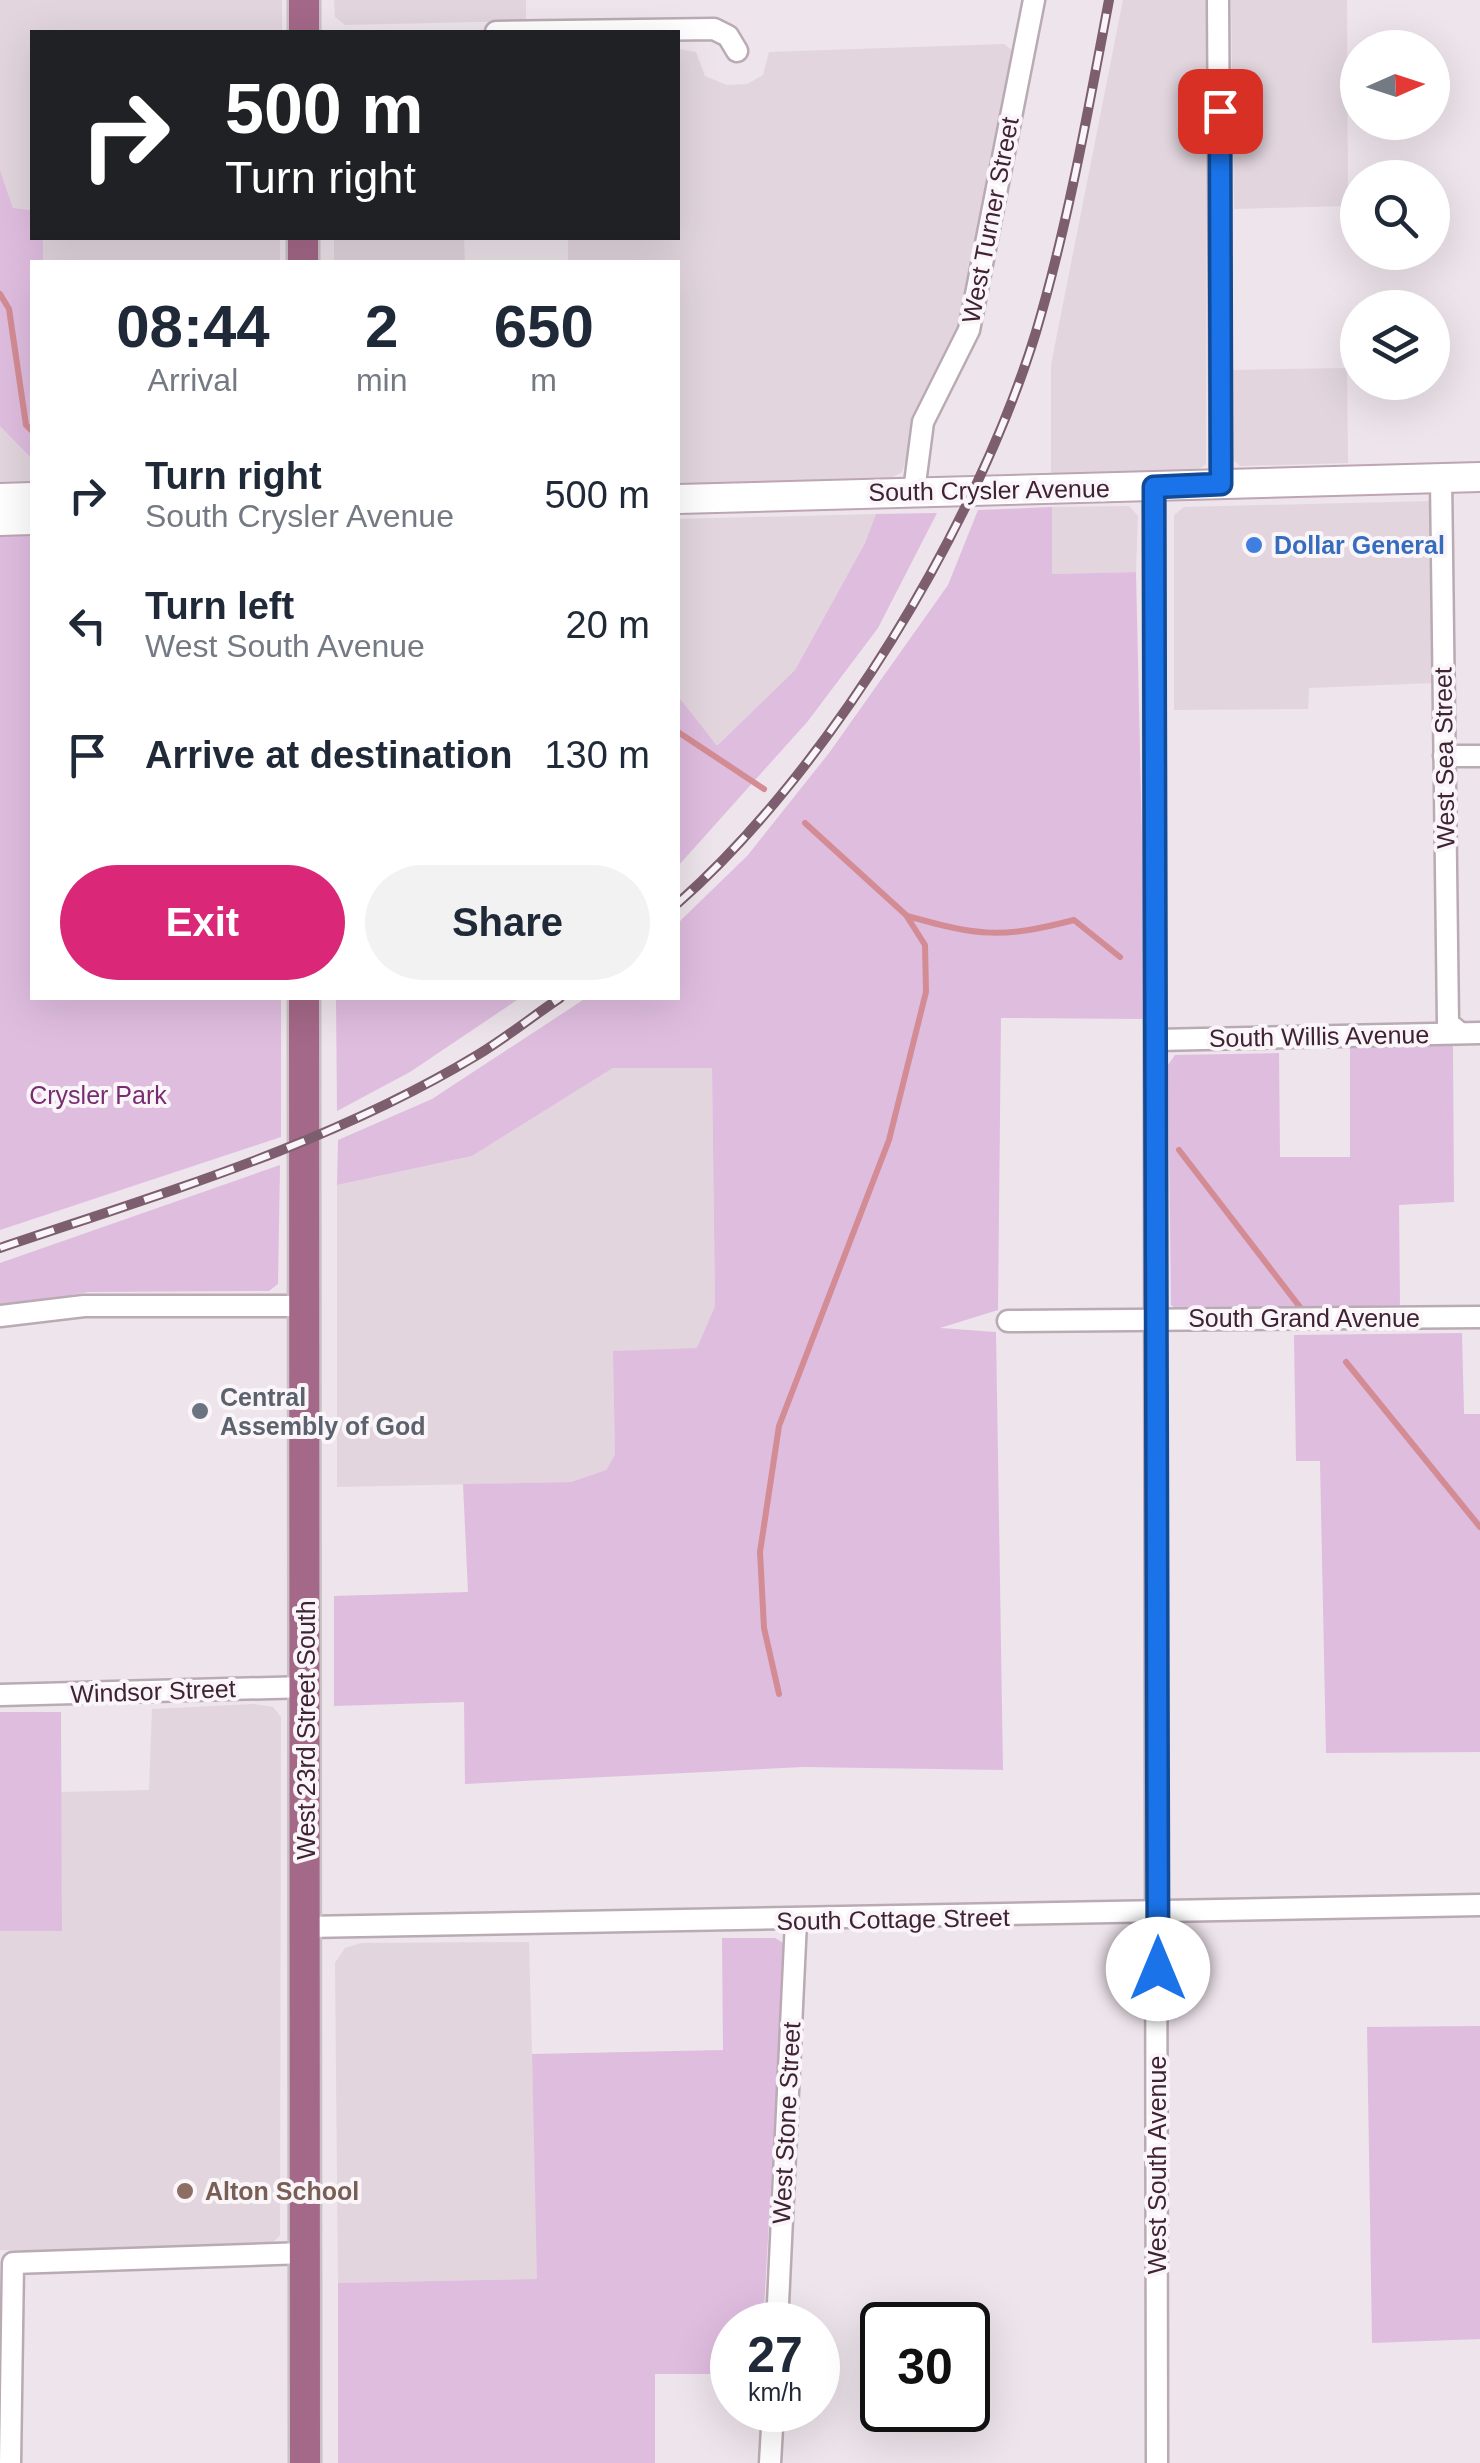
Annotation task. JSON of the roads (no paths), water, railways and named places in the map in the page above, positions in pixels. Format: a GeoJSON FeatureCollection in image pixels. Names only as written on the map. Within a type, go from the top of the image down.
{"type":"FeatureCollection","features":[{"type":"Feature","properties":{"kind":"main road"},"geometry":{"type":"LineString","coordinates":[[304,0],[304,30]]}},
{"type":"Feature","properties":{"kind":"main road","name":"South Crysler Avenue"},"geometry":{"type":"LineString","coordinates":[[680,499],[1480,477]]}},
{"type":"Feature","properties":{"kind":"main road"},"geometry":{"type":"LineString","coordinates":[[0,498],[30,497]]}},
{"type":"Feature","properties":{"kind":"main road"},"geometry":{"type":"LineString","coordinates":[[0,521],[30,520]]}},
{"type":"Feature","properties":{"kind":"main road","name":"West 23rd Street South"},"geometry":{"type":"LineString","coordinates":[[304,1000],[305,2463]]}},
{"type":"Feature","properties":{"kind":"street","name":"West Turner Street"},"geometry":{"type":"LineString","coordinates":[[914,491],[923,422],[969,330],[1034,0]]}},
{"type":"Feature","properties":{"kind":"street"},"geometry":{"type":"LineString","coordinates":[[1218,0],[1221,484]]}},
{"type":"Feature","properties":{"kind":"street"},"geometry":{"type":"LineString","coordinates":[[641,30],[714,29],[728,36],[737,51]]}},
{"type":"Feature","properties":{"kind":"street","name":"West Sea Street"},"geometry":{"type":"LineString","coordinates":[[1442,478],[1448,1023],[1470,1033]]}},
{"type":"Feature","properties":{"kind":"street","name":"West South Avenue"},"geometry":{"type":"LineString","coordinates":[[1154,487],[1157,2463]]}},
{"type":"Feature","properties":{"kind":"street"},"geometry":{"type":"LineString","coordinates":[[1444,756],[1480,756]]}},
{"type":"Feature","properties":{"kind":"street","name":"South Willis Avenue"},"geometry":{"type":"LineString","coordinates":[[1157,1040],[1470,1033]]}},
{"type":"Feature","properties":{"kind":"street"},"geometry":{"type":"LineString","coordinates":[[0,1316],[84,1306],[306,1306]]}},
{"type":"Feature","properties":{"kind":"street","name":"South Grand Avenue"},"geometry":{"type":"LineString","coordinates":[[1008,1321],[1480,1317]]}},
{"type":"Feature","properties":{"kind":"street","name":"Windsor Street"},"geometry":{"type":"LineString","coordinates":[[0,1694],[307,1688]]}},
{"type":"Feature","properties":{"kind":"street","name":"South Cottage Street"},"geometry":{"type":"LineString","coordinates":[[306,1927],[1480,1906]]}},
{"type":"Feature","properties":{"kind":"street","name":"West Stone Street"},"geometry":{"type":"LineString","coordinates":[[778,2302],[796,1921]]}},
{"type":"Feature","properties":{"kind":"street"},"geometry":{"type":"LineString","coordinates":[[10,2463],[13,2262],[306,2254]]}},
{"type":"Feature","properties":{"kind":"street"},"geometry":{"type":"LineString","coordinates":[[770,2463],[772,2432]]}},
{"type":"Feature","properties":{"kind":"waterway"},"geometry":{"type":"LineString","coordinates":[[0,294],[9,309],[26,425],[30,429]]}},
{"type":"Feature","properties":{"kind":"waterway"},"geometry":{"type":"LineString","coordinates":[[680,733],[764,789]]}},
{"type":"Feature","properties":{"kind":"waterway"},"geometry":{"type":"LineString","coordinates":[[779,1694],[764,1628],[760,1552],[779,1426],[889,1140],[926,992],[925,945],[906,915],[805,823]]}},
{"type":"Feature","properties":{"kind":"waterway"},"geometry":{"type":"LineString","coordinates":[[907,916],[990,933],[1074,920],[1120,957]]}},
{"type":"Feature","properties":{"kind":"waterway"},"geometry":{"type":"LineString","coordinates":[[1179,1150],[1303,1311]]}},
{"type":"Feature","properties":{"kind":"waterway"},"geometry":{"type":"LineString","coordinates":[[1346,1362],[1480,1527]]}},
{"type":"Feature","properties":{"kind":"railway"},"geometry":{"type":"LineString","coordinates":[[680,901],[735,848],[843,714],[892,640],[977,484],[1036,332],[1077,167],[1109,0]]}},
{"type":"Feature","properties":{"kind":"railway"},"geometry":{"type":"LineString","coordinates":[[0,1248],[245,1164],[365,1115],[479,1054],[557,1000]]}},
{"type":"Feature","properties":{"kind":"place","name":"Dollar General"},"geometry":{"type":"Point","coordinates":[1254,545]}},
{"type":"Feature","properties":{"kind":"place","name":"Central Assembly of God"},"geometry":{"type":"Point","coordinates":[200,1411]}},
{"type":"Feature","properties":{"kind":"place","name":"Alton School"},"geometry":{"type":"Point","coordinates":[185,2191]}},
{"type":"Feature","properties":{"kind":"park label","name":"Crysler Park"},"geometry":{"type":"Point","coordinates":[98,1095]}}]}
